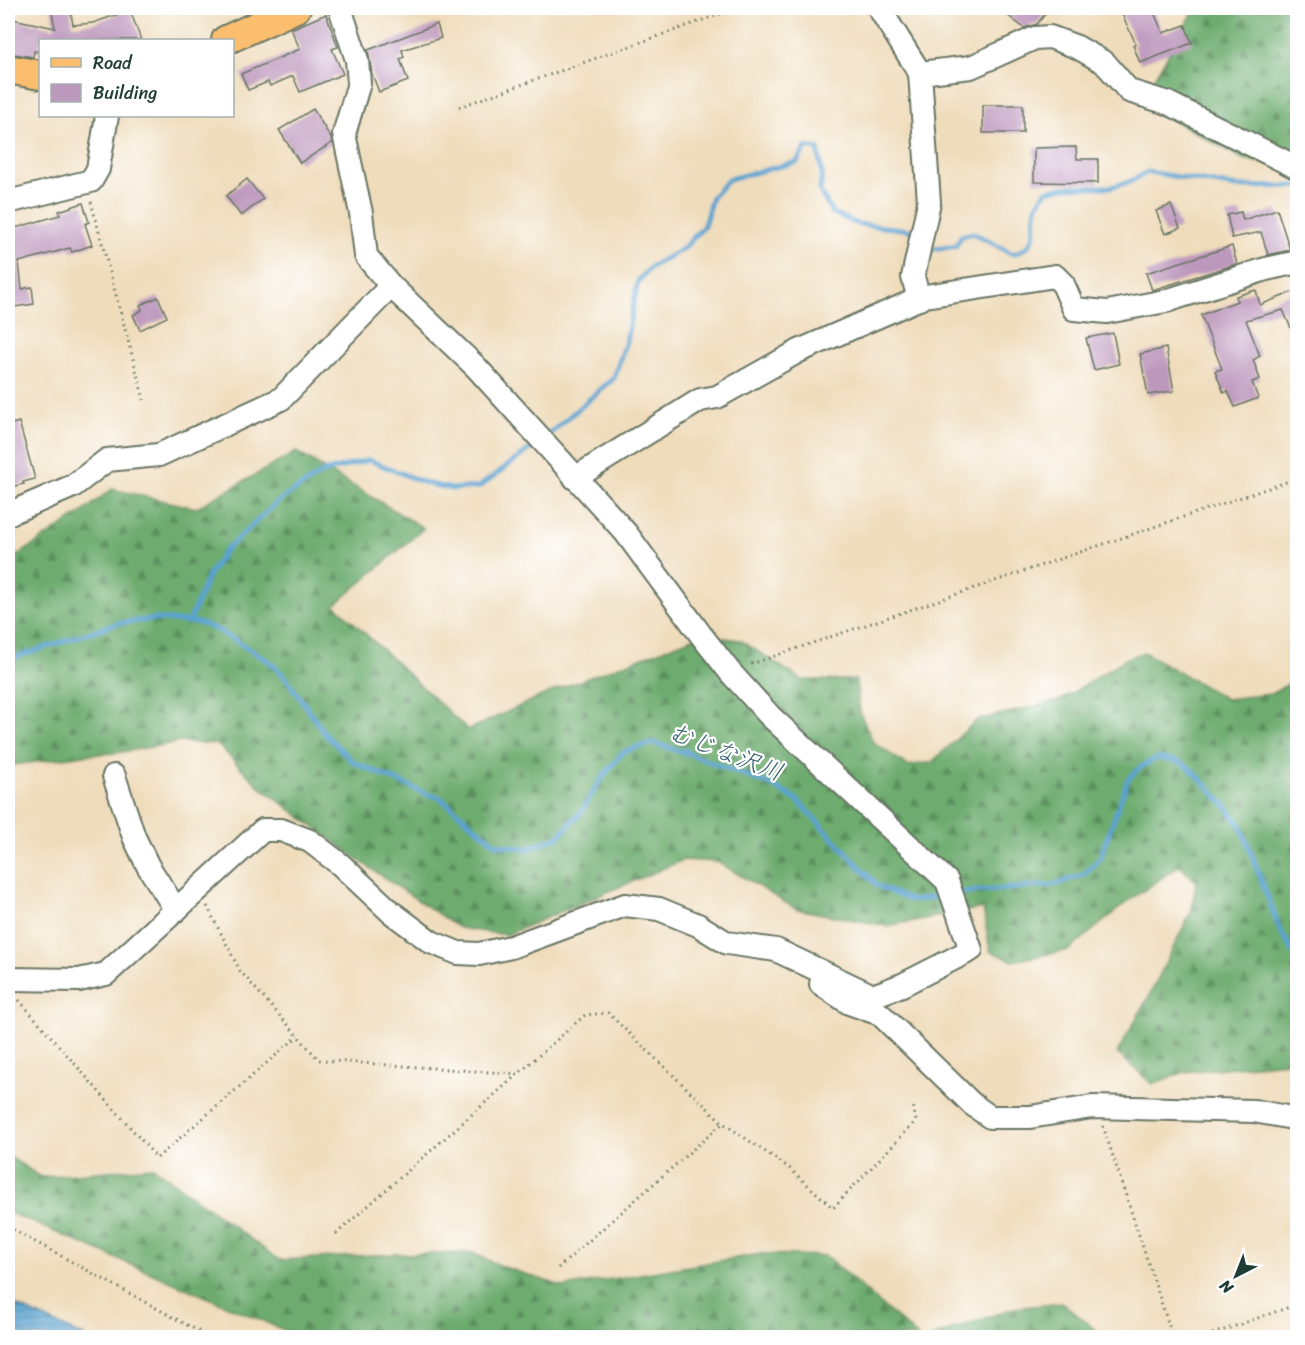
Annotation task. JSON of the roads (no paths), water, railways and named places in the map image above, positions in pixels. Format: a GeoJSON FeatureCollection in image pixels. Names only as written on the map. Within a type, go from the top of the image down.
{"type":"FeatureCollection","features":[{"type":"Feature","properties":{"kind":"main road"},"geometry":{"type":"LineString","coordinates":[[228,39],[296,8]]}},
{"type":"Feature","properties":{"kind":"main road"},"geometry":{"type":"LineString","coordinates":[[8,69],[39,75]]}},
{"type":"Feature","properties":{"kind":"street"},"geometry":{"type":"LineString","coordinates":[[11,988],[79,981],[106,975],[263,830],[281,830],[310,841],[341,865],[391,912],[431,942],[458,953],[479,954],[511,947],[625,905],[659,909],[698,925],[727,943],[776,950],[873,996],[902,985],[970,950],[947,881],[770,716],[730,672],[626,533],[476,368],[391,286],[366,256],[361,213],[344,134],[359,83],[357,60],[340,8]]}},
{"type":"Feature","properties":{"kind":"street"},"geometry":{"type":"LineString","coordinates":[[879,8],[920,73],[929,202],[913,278],[919,299]]}},
{"type":"Feature","properties":{"kind":"street"},"geometry":{"type":"LineString","coordinates":[[920,73],[971,67],[1035,38],[1050,37],[1077,47],[1105,63],[1129,91],[1168,103],[1298,168]]}},
{"type":"Feature","properties":{"kind":"street"},"geometry":{"type":"LineString","coordinates":[[8,202],[92,181],[98,169],[107,117]]}},
{"type":"Feature","properties":{"kind":"street"},"geometry":{"type":"LineString","coordinates":[[575,478],[700,400],[717,397],[799,351],[926,296],[1055,276],[1063,284],[1074,309],[1107,312],[1166,302],[1266,268],[1298,262]]}},
{"type":"Feature","properties":{"kind":"street"},"geometry":{"type":"LineString","coordinates":[[8,514],[73,486],[107,460],[159,455],[281,399],[391,286]]}},
{"type":"Feature","properties":{"kind":"street"},"geometry":{"type":"LineString","coordinates":[[114,776],[139,847],[148,866],[176,910]]}},
{"type":"Feature","properties":{"kind":"street"},"geometry":{"type":"LineString","coordinates":[[799,962],[810,976],[849,1003],[880,1014],[972,1104],[990,1116],[1030,1117],[1096,1107],[1254,1111],[1298,1119]]}},
{"type":"Feature","properties":{"kind":"water"},"geometry":{"type":"Polygon","coordinates":[[[8,1302],[86,1337],[8,1337],[8,1302]]]}},
{"type":"Feature","properties":{"kind":"waterway"},"geometry":{"type":"LineString","coordinates":[[547,436],[614,378],[626,341],[638,281],[652,266],[683,249],[704,226],[712,197],[729,179],[797,162],[806,147],[818,149],[822,174],[820,191],[832,213],[858,224],[910,230],[916,237]]}},
{"type":"Feature","properties":{"kind":"waterway"},"geometry":{"type":"LineString","coordinates":[[926,249],[956,246],[961,236],[973,233],[1013,254],[1028,246],[1032,241],[1036,208],[1046,191],[1065,187],[1111,187],[1129,182],[1148,172],[1237,187],[1298,186]]}},
{"type":"Feature","properties":{"kind":"waterway"},"geometry":{"type":"LineString","coordinates":[[189,622],[208,576],[226,549],[280,500],[324,472],[369,460],[425,483],[452,489],[479,487],[537,444]]}},
{"type":"Feature","properties":{"kind":"waterway","name":"むじな沢川"},"geometry":{"type":"LineString","coordinates":[[8,660],[118,623],[156,619],[199,623],[218,630],[270,662],[286,678],[325,734],[353,762],[429,795],[439,797],[496,844],[527,849],[558,837],[581,812],[601,779],[623,752],[654,743],[685,753],[685,750],[689,754],[773,786],[798,801],[878,886],[912,901],[947,895]]}},
{"type":"Feature","properties":{"kind":"waterway","name":"むじな沢川"},"geometry":{"type":"LineString","coordinates":[[956,893],[1053,885],[1083,875],[1100,858],[1128,779],[1142,766],[1158,758],[1180,762],[1192,770],[1241,826],[1280,930],[1298,961]]}}]}
